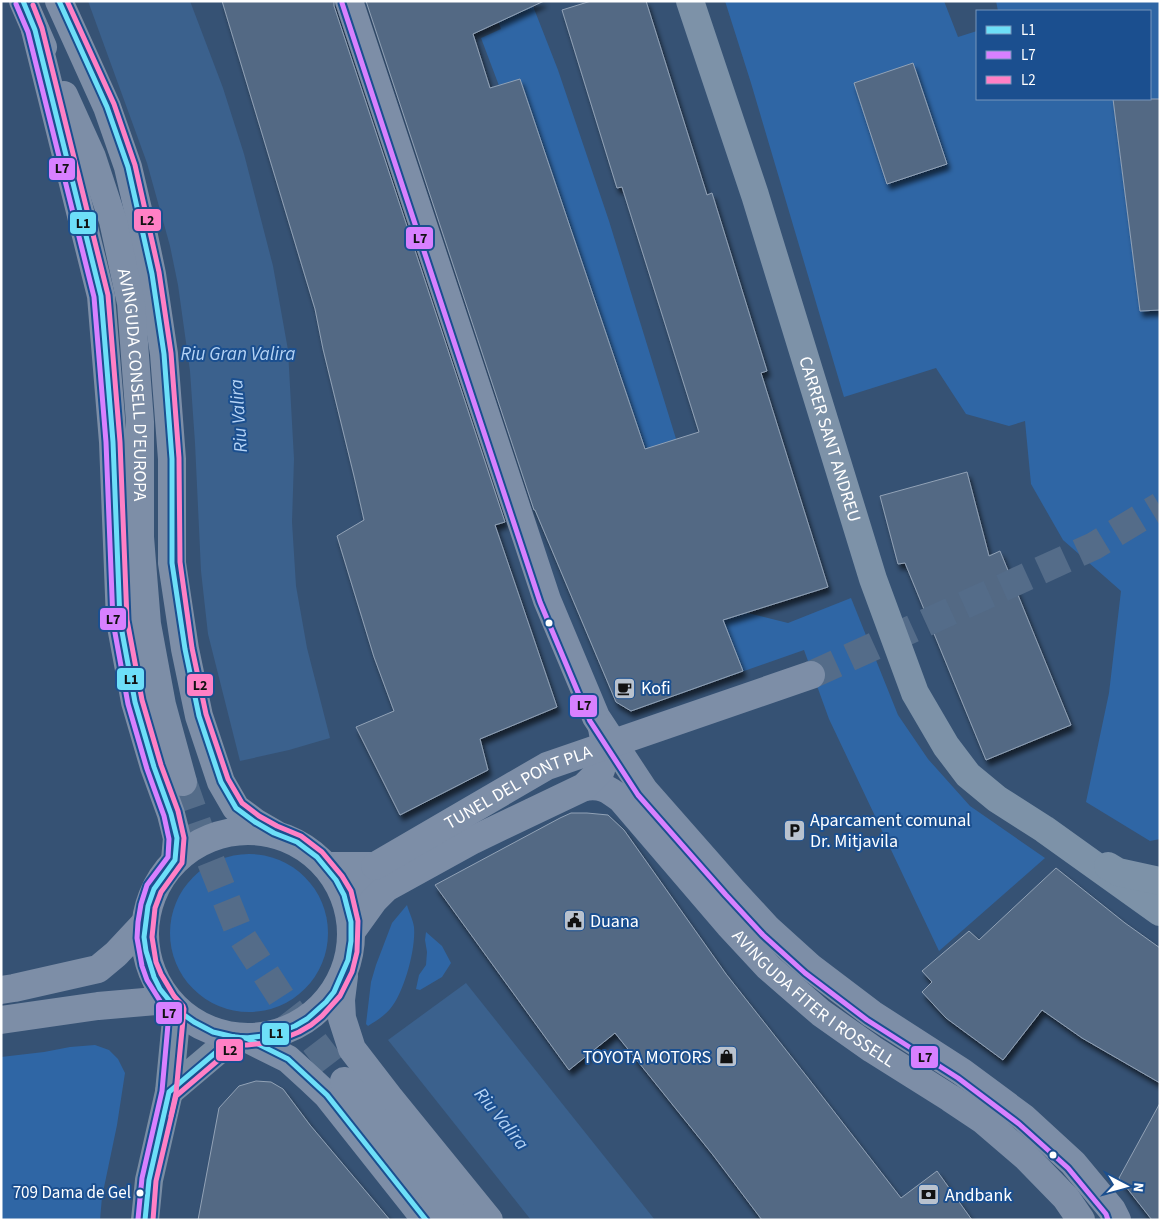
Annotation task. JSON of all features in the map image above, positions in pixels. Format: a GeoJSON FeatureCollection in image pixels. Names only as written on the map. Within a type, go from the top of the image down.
{"type":"FeatureCollection","features":[{"type":"Feature","properties":{"kind":"main road","name":"AVINGUDA CONSELL D'EUROPA"},"geometry":{"type":"LineString","coordinates":[[23,1],[92,157],[113,221],[131,303],[140,422],[140,537],[147,624],[162,705],[183,782]]}},
{"type":"Feature","properties":{"kind":"main road","name":"AVINGUDA CONSELL D'EUROPA"},"geometry":{"type":"LineString","coordinates":[[59,1],[110,116],[128,167],[152,274],[164,354],[172,459],[172,563],[185,649],[199,716],[221,782],[236,808],[274,833]]}},
{"type":"Feature","properties":{"kind":"main road"},"geometry":{"type":"LineString","coordinates":[[349,1],[547,600],[602,728],[606,750],[602,770],[584,787],[473,840],[386,888],[350,922]]}},
{"type":"Feature","properties":{"kind":"main road"},"geometry":{"type":"LineString","coordinates":[[35,30],[101,296],[113,442],[120,620],[135,702],[177,838],[175,860]]}},
{"type":"Feature","properties":{"kind":"main road","name":"TUNEL DEL PONT PLA"},"geometry":{"type":"LineString","coordinates":[[375,866],[547,766],[811,675]]}},
{"type":"Feature","properties":{"kind":"main road","name":"AVINGUDA FITER I ROSSELL"},"geometry":{"type":"LineString","coordinates":[[602,728],[644,790],[768,929],[810,967],[872,1014],[962,1072],[1024,1118],[1073,1162],[1112,1210],[1117,1220]]}},
{"type":"Feature","properties":{"kind":"main road","name":"AVINGUDA FITER I ROSSELL"},"geometry":{"type":"LineString","coordinates":[[584,787],[594,785],[607,788],[621,799],[717,911],[768,967],[821,1013],[872,1049],[983,1120],[1032,1163],[1066,1198],[1081,1220]]}},
{"type":"Feature","properties":{"kind":"main road"},"geometry":{"type":"LineString","coordinates":[[346,969],[334,992],[326,1002],[296,1026],[278,1033],[259,1037],[240,1037],[213,1032],[194,1022],[173,1005],[154,977],[149,964],[144,937],[148,906],[154,889],[175,860],[186,850],[214,836],[229,832],[243,830],[274,833],[297,842],[317,857],[336,880],[344,896],[350,922],[350,951],[342,1000],[342,1018],[352,1048],[389,1097],[489,1220]]}},
{"type":"Feature","properties":{"kind":"main road"},"geometry":{"type":"LineString","coordinates":[[326,866],[375,866],[350,922]]}},
{"type":"Feature","properties":{"kind":"main road"},"geometry":{"type":"LineString","coordinates":[[1,990],[98,969],[116,954],[145,923]]}},
{"type":"Feature","properties":{"kind":"main road"},"geometry":{"type":"LineString","coordinates":[[1,1020],[98,1006],[135,1004],[173,1005]]}},
{"type":"Feature","properties":{"kind":"main road"},"geometry":{"type":"LineString","coordinates":[[240,1037],[288,1059],[312,1080],[327,1095],[426,1220]]}},
{"type":"Feature","properties":{"kind":"main road"},"geometry":{"type":"LineString","coordinates":[[344,1081],[458,1220]]}},
{"type":"Feature","properties":{"kind":"street","name":"CARRER SANT ANDREU"},"geometry":{"type":"LineString","coordinates":[[690,1],[755,195],[873,578],[915,693],[946,746],[968,775],[997,799],[1044,829]]}},
{"type":"Feature","properties":{"kind":"street"},"geometry":{"type":"LineString","coordinates":[[1044,829],[1118,872],[1160,881]]}},
{"type":"Feature","properties":{"kind":"street"},"geometry":{"type":"LineString","coordinates":[[1044,829],[1160,912]]}},
{"type":"Feature","properties":{"kind":"street"},"geometry":{"type":"LineString","coordinates":[[145,1220],[149,1180],[169,1092],[173,1005]]}},
{"type":"Feature","properties":{"kind":"street"},"geometry":{"type":"LineString","coordinates":[[169,1092],[240,1037]]}},
{"type":"Feature","properties":{"kind":"shaded area"},"geometry":{"type":"Polygon","coordinates":[[[491,1],[531,1],[558,70],[609,221],[728,608],[788,623],[851,598],[898,715],[928,759],[970,806],[1045,858],[939,951],[829,719],[804,650],[631,711],[501,91],[481,38],[501,29],[491,1]]]}},
{"type":"Feature","properties":{"kind":"shaded area"},"geometry":{"type":"Polygon","coordinates":[[[725,1],[944,1],[958,37],[976,31],[976,100],[1151,100],[1151,10],[998,10],[996,1],[1160,1],[1160,839],[1150,841],[1086,802],[1109,693],[1121,591],[1063,540],[1031,484],[1025,421],[1009,426],[966,414],[936,368],[844,397],[725,1]]]}},
{"type":"Feature","properties":{"kind":"shaded area"},"geometry":{"type":"Polygon","coordinates":[[[241,854],[257,854],[272,857],[286,863],[305,877],[315,889],[325,910],[328,933],[325,956],[315,977],[305,989],[293,999],[272,1009],[257,1012],[241,1012],[226,1009],[205,999],[183,977],[173,956],[170,941],[170,925],[173,910],[183,889],[205,867],[226,857],[241,854]]]}},
{"type":"Feature","properties":{"kind":"shaded area"},"geometry":{"type":"Polygon","coordinates":[[[407,905],[413,924],[414,936],[408,970],[400,993],[390,1009],[368,1026],[366,1024],[371,982],[376,965],[392,923],[407,905]]]}},
{"type":"Feature","properties":{"kind":"shaded area"},"geometry":{"type":"Polygon","coordinates":[[[426,932],[442,946],[451,963],[442,977],[420,990],[416,989],[419,975],[426,965],[426,932]]]}},
{"type":"Feature","properties":{"kind":"shaded area"},"geometry":{"type":"Polygon","coordinates":[[[95,1045],[109,1050],[118,1059],[125,1073],[117,1125],[102,1197],[100,1220],[1,1220],[1,1057],[95,1045]]]}},
{"type":"Feature","properties":{"kind":"water","name":"Riu Gran Valira"},"geometry":{"type":"Polygon","coordinates":[[[88,1],[190,1],[223,88],[244,154],[273,266],[288,350],[294,459],[292,522],[296,586],[307,648],[330,738],[240,761],[208,634],[201,571],[190,371],[178,285],[170,246],[147,163],[88,1]]]}},
{"type":"Feature","properties":{"kind":"water","name":"Riu Valira"},"geometry":{"type":"Polygon","coordinates":[[[466,983],[655,1220],[531,1220],[388,1040],[466,983]]]}},
{"type":"Feature","properties":{"kind":"building"},"geometry":{"type":"Polygon","coordinates":[[[222,1],[334,1],[334,6],[505,522],[495,525],[557,707],[480,739],[488,770],[400,815],[356,727],[394,711],[374,657],[337,536],[364,520],[315,309],[222,1]]]}},
{"type":"Feature","properties":{"kind":"building"},"geometry":{"type":"Polygon","coordinates":[[[366,1],[544,1],[473,34],[490,88],[520,79],[645,449],[699,432],[622,187],[617,188],[562,10],[591,1],[646,1],[707,195],[712,193],[767,371],[761,373],[828,587],[723,620],[743,671],[631,711],[616,702],[534,510],[366,1]]]}},
{"type":"Feature","properties":{"kind":"building"},"geometry":{"type":"Polygon","coordinates":[[[913,63],[947,164],[887,184],[854,83],[913,63]]]}},
{"type":"Feature","properties":{"kind":"building"},"geometry":{"type":"Polygon","coordinates":[[[1160,99],[1160,310],[1140,311],[1113,100],[1160,99]]]}},
{"type":"Feature","properties":{"kind":"building"},"geometry":{"type":"Polygon","coordinates":[[[967,472],[989,556],[1000,551],[1071,725],[986,760],[905,563],[898,564],[880,496],[967,472]]]}},
{"type":"Feature","properties":{"kind":"building"},"geometry":{"type":"Polygon","coordinates":[[[571,813],[608,815],[624,830],[726,974],[901,1198],[937,1171],[972,1220],[762,1220],[713,1155],[615,1033],[569,1070],[435,885],[571,813]]]}},
{"type":"Feature","properties":{"kind":"building"},"geometry":{"type":"Polygon","coordinates":[[[1056,868],[1125,923],[1160,948],[1160,1083],[1082,1038],[1042,1010],[1003,1060],[946,1018],[922,992],[932,982],[922,971],[969,931],[979,940],[1056,868]]]}},
{"type":"Feature","properties":{"kind":"building"},"geometry":{"type":"Polygon","coordinates":[[[256,1081],[271,1082],[283,1089],[310,1125],[390,1220],[198,1220],[219,1108],[239,1086],[256,1081]]]}},
{"type":"Feature","properties":{"kind":"building"},"geometry":{"type":"Polygon","coordinates":[[[1160,1103],[1160,1220],[1152,1220],[1119,1178],[1160,1103]]]}},
{"type":"Feature","properties":{"kind":"tunnel"},"geometry":{"type":"LineString","coordinates":[[811,675],[1094,546],[1160,506]]}},
{"type":"Feature","properties":{"kind":"tunnel"},"geometry":{"type":"LineString","coordinates":[[183,782],[208,854],[239,932],[288,1008],[344,1081]]}},
{"type":"Feature","properties":{"kind":"transit line","name":"L1"},"geometry":{"type":"LineString","coordinates":[[23,1],[35,30],[101,296],[113,442],[120,621],[135,702],[177,838],[175,860],[154,889],[148,906],[144,937],[146,951],[160,989],[177,1010],[194,1022],[213,1032],[234,1037],[246,1038],[272,1035],[307,1019],[334,992],[348,960],[351,922],[344,895],[336,880],[317,857],[297,842],[274,833],[236,808],[221,782],[199,716],[185,649],[172,563],[172,459],[164,354],[152,274],[128,167],[107,107],[59,1]]}},
{"type":"Feature","properties":{"kind":"transit line","name":"L2"},"geometry":{"type":"LineString","coordinates":[[67,1],[114,104],[135,165],[159,272],[171,353],[179,458],[180,562],[192,648],[206,714],[228,779],[242,803],[259,816],[301,836],[322,852],[342,876],[351,891],[358,921],[357,952],[352,972],[340,996],[322,1016],[299,1032],[275,1042],[236,1045],[176,1096],[156,1181],[153,1220]]}},
{"type":"Feature","properties":{"kind":"transit line","name":"L7"},"geometry":{"type":"LineString","coordinates":[[342,3],[540,602],[590,721],[638,795],[763,935],[805,973],[867,1020],[958,1078],[1019,1124],[1068,1168],[1106,1214],[1108,1220]]}},
{"type":"Feature","properties":{"kind":"transit line","name":"L7"},"geometry":{"type":"LineString","coordinates":[[16,4],[28,32],[94,297],[106,442],[113,622],[128,704],[147,769],[164,816],[169,839],[168,857],[147,885],[138,922],[137,938],[142,966],[147,980],[169,1013],[162,1091],[142,1178],[138,1219]]}},
{"type":"Feature","properties":{"kind":"transit line","name":"L2"},"geometry":{"type":"LineString","coordinates":[[33,5],[42,28],[108,295],[120,442],[127,620],[142,700],[161,765],[178,811],[184,838],[182,863],[161,892],[155,908],[152,937],[156,962],[161,974],[184,1009],[176,1093],[171,1116]]}},
{"type":"Feature","properties":{"kind":"transit line","name":"L1"},"geometry":{"type":"LineString","coordinates":[[234,1037],[246,1038],[288,1059],[327,1095],[426,1220]]}},
{"type":"Feature","properties":{"kind":"transit line","name":"L1"},"geometry":{"type":"LineString","coordinates":[[145,1220],[149,1180],[169,1092],[234,1037]]}},
{"type":"Feature","properties":{"kind":"place","name":"Kofi"},"geometry":{"type":"Point","coordinates":[625,688]}},
{"type":"Feature","properties":{"kind":"place","name":"Aparcament comunal Dr. Mitjavila"},"geometry":{"type":"Point","coordinates":[794,830]}},
{"type":"Feature","properties":{"kind":"place","name":"Duana"},"geometry":{"type":"Point","coordinates":[574,921]}},
{"type":"Feature","properties":{"kind":"place","name":"TOYOTA MOTORS"},"geometry":{"type":"Point","coordinates":[727,1057]}},
{"type":"Feature","properties":{"kind":"place","name":"709 Dama de Gel"},"geometry":{"type":"Point","coordinates":[140,1193]}},
{"type":"Feature","properties":{"kind":"place","name":"Andbank"},"geometry":{"type":"Point","coordinates":[929,1195]}}]}
